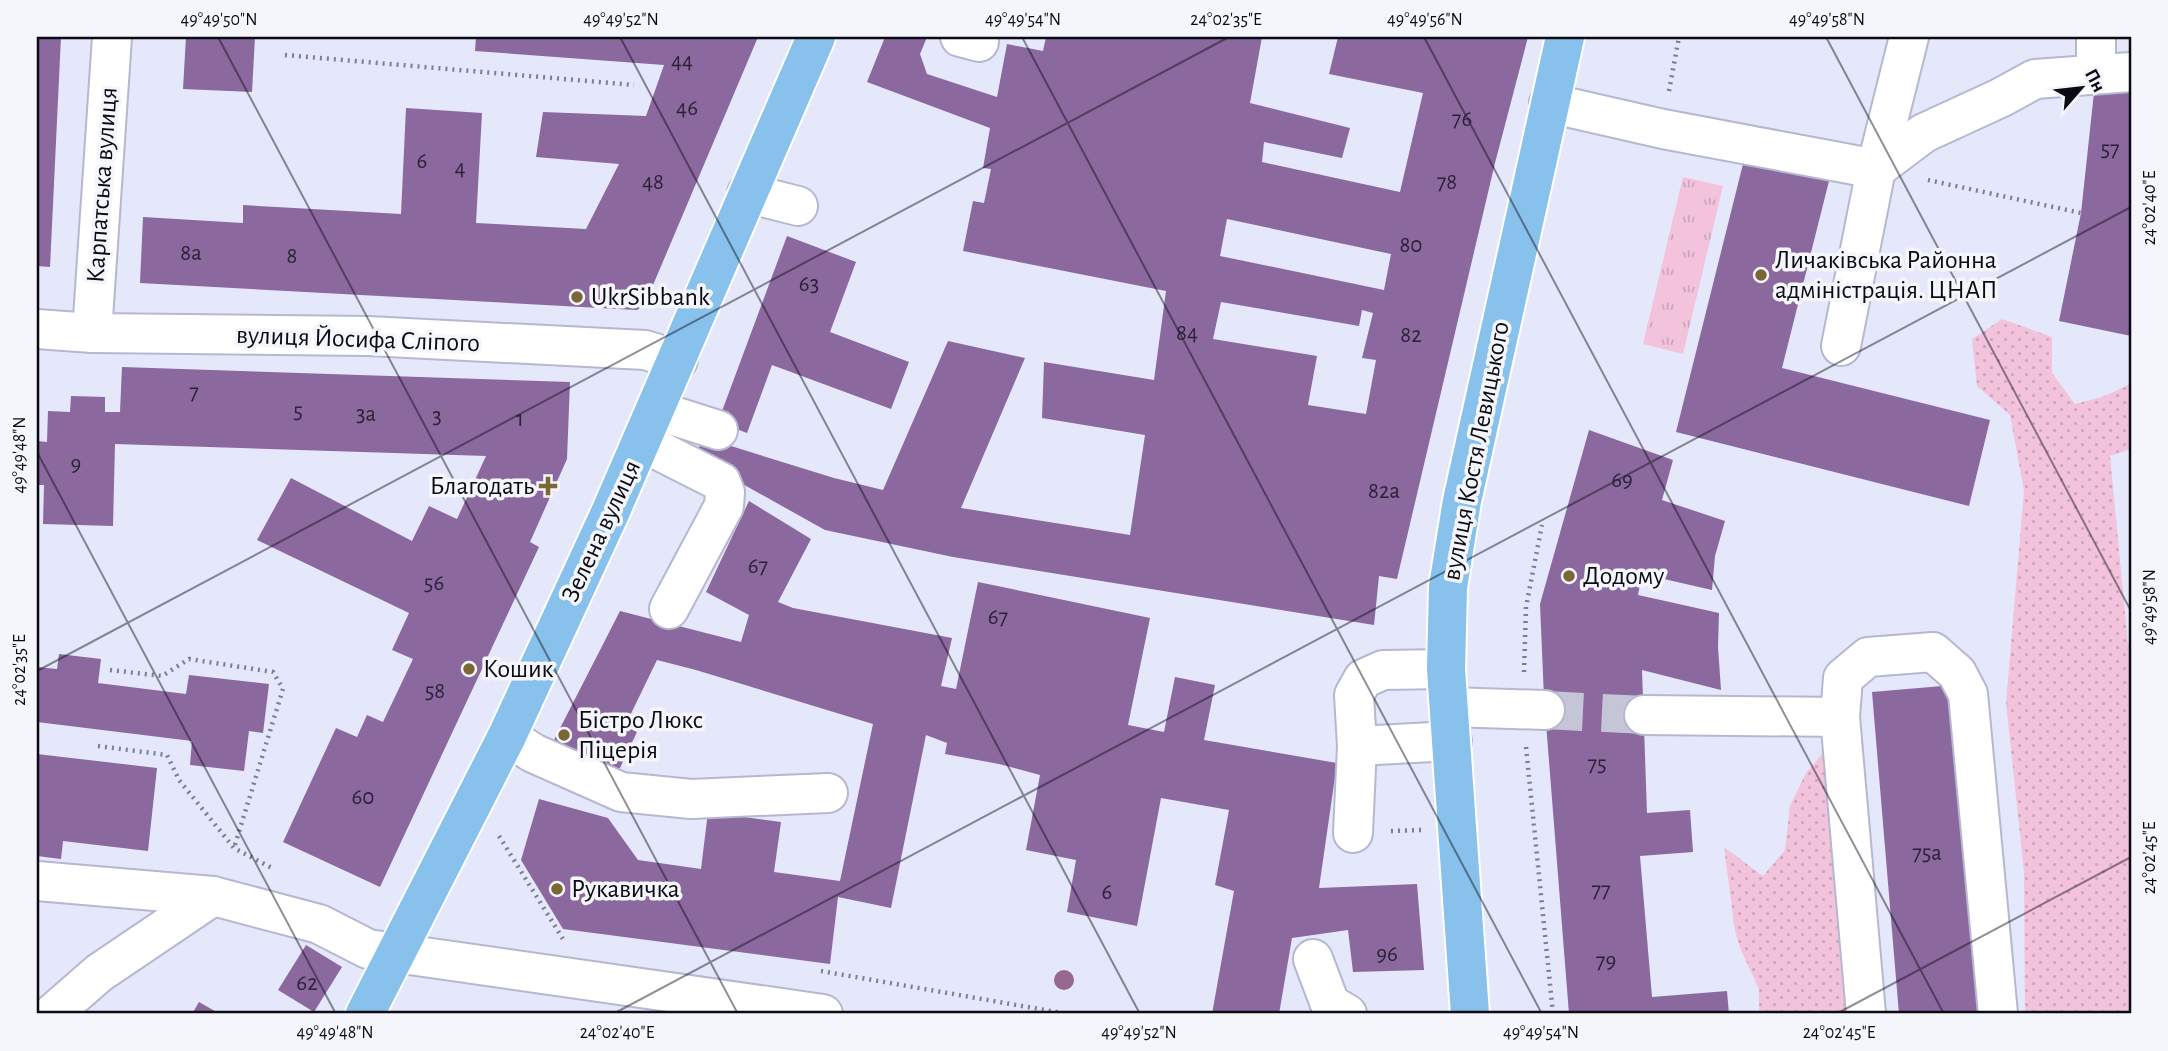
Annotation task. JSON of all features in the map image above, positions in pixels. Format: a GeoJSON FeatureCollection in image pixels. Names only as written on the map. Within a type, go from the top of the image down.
{"type":"FeatureCollection","features":[{"type":"Feature","properties":{"kind":"main road","name":"Зелена вулиця"},"geometry":{"type":"LineString","coordinates":[[365,1014],[507,736],[649,426],[816,37]]}},
{"type":"Feature","properties":{"kind":"main road","name":"вулиця Костя Левицького"},"geometry":{"type":"LineString","coordinates":[[1470,1014],[1446,669],[1448,587],[1462,500],[1564,37]]}},
{"type":"Feature","properties":{"kind":"street","name":"Карпатська вулиця"},"geometry":{"type":"LineString","coordinates":[[92,333],[112,37]]}},
{"type":"Feature","properties":{"kind":"street"},"geometry":{"type":"LineString","coordinates":[[1841,346],[1876,169],[1909,37]]}},
{"type":"Feature","properties":{"kind":"street"},"geometry":{"type":"LineString","coordinates":[[1549,103],[1663,129],[1876,169],[1924,133],[2035,79],[2108,61]]}},
{"type":"Feature","properties":{"kind":"street"},"geometry":{"type":"LineString","coordinates":[[747,193],[798,206]]}},
{"type":"Feature","properties":{"kind":"street","name":"вулиця Йосифа Сліпого"},"geometry":{"type":"LineString","coordinates":[[37,328],[92,333],[368,336],[645,350],[678,360]]}},
{"type":"Feature","properties":{"kind":"street"},"geometry":{"type":"LineString","coordinates":[[649,426],[718,430]]}},
{"type":"Feature","properties":{"kind":"street"},"geometry":{"type":"LineString","coordinates":[[649,426],[720,482],[725,492],[724,506],[669,610]]}},
{"type":"Feature","properties":{"kind":"street"},"geometry":{"type":"LineString","coordinates":[[1866,1014],[1840,717],[1843,678],[1868,657],[1933,652],[1957,673],[1968,694],[1998,1014]]}},
{"type":"Feature","properties":{"kind":"street"},"geometry":{"type":"LineString","coordinates":[[1353,833],[1357,746],[1354,695],[1363,679],[1383,670],[1446,669]]}},
{"type":"Feature","properties":{"kind":"street"},"geometry":{"type":"LineString","coordinates":[[1357,746],[1450,724],[1534,710]]}},
{"type":"Feature","properties":{"kind":"street"},"geometry":{"type":"LineString","coordinates":[[1644,715],[1840,717]]}},
{"type":"Feature","properties":{"kind":"street"},"geometry":{"type":"LineString","coordinates":[[507,736],[533,753],[621,792],[691,799],[828,793]]}},
{"type":"Feature","properties":{"kind":"street"},"geometry":{"type":"LineString","coordinates":[[37,881],[213,896],[319,923],[368,949],[823,1014]]}},
{"type":"Feature","properties":{"kind":"street"},"geometry":{"type":"LineString","coordinates":[[51,1014],[99,973],[213,896]]}},
{"type":"Feature","properties":{"kind":"street"},"geometry":{"type":"LineString","coordinates":[[1313,959],[1330,1004],[1347,1014]]}},
{"type":"Feature","properties":{"kind":"path"},"geometry":{"type":"LineString","coordinates":[[1667,97],[1679,37]]}},
{"type":"Feature","properties":{"kind":"path"},"geometry":{"type":"LineString","coordinates":[[285,55],[634,85]]}},
{"type":"Feature","properties":{"kind":"path"},"geometry":{"type":"LineString","coordinates":[[1876,169],[2081,213]]}},
{"type":"Feature","properties":{"kind":"path"},"geometry":{"type":"LineString","coordinates":[[1542,526],[1526,607],[1553,1014]]}},
{"type":"Feature","properties":{"kind":"path"},"geometry":{"type":"LineString","coordinates":[[110,670],[162,676],[189,659],[273,672],[283,689],[234,848]]}},
{"type":"Feature","properties":{"kind":"path"},"geometry":{"type":"LineString","coordinates":[[98,746],[167,755],[179,780],[234,848],[283,874]]}},
{"type":"Feature","properties":{"kind":"path"},"geometry":{"type":"LineString","coordinates":[[495,830],[563,939],[576,941]]}},
{"type":"Feature","properties":{"kind":"path"},"geometry":{"type":"LineString","coordinates":[[818,971],[1068,1014]]}},
{"type":"Feature","properties":{"kind":"green space"},"geometry":{"type":"Polygon","coordinates":[[[1683,177],[1723,186],[1683,354],[1643,344],[1683,177]]]}},
{"type":"Feature","properties":{"kind":"green space"},"geometry":{"type":"Polygon","coordinates":[[[2002,319],[2052,337],[2052,373],[2075,404],[2102,397],[2131,384],[2131,449],[2110,456],[2128,644],[2131,645],[2131,1014],[2025,1014],[2024,872],[2006,703],[2024,491],[2010,415],[1977,386],[1972,339],[2002,319]]]}},
{"type":"Feature","properties":{"kind":"green space"},"geometry":{"type":"Polygon","coordinates":[[[1827,748],[1881,1014],[1759,1014],[1759,989],[1735,931],[1724,847],[1763,876],[1785,850],[1790,806],[1806,773],[1827,748]]]}},
{"type":"Feature","properties":{"kind":"building"},"geometry":{"type":"Polygon","coordinates":[[[37,37],[61,37],[50,267],[37,266],[37,37]]]}},
{"type":"Feature","properties":{"kind":"building"},"geometry":{"type":"Polygon","coordinates":[[[186,37],[255,37],[252,92],[183,89],[186,37]]]}},
{"type":"Feature","properties":{"kind":"building"},"geometry":{"type":"Polygon","coordinates":[[[476,37],[758,37],[645,304],[637,310],[140,283],[143,217],[243,223],[243,205],[401,214],[406,108],[482,113],[476,223],[586,229],[619,164],[536,157],[543,112],[646,116],[664,65],[475,51],[476,37]]]}},
{"type":"Feature","properties":{"kind":"building"},"geometry":{"type":"Polygon","coordinates":[[[885,37],[927,37],[920,54],[927,74],[997,97],[1007,44],[1043,51],[1046,37],[1262,37],[1250,103],[1350,128],[1342,158],[1264,142],[1262,162],[1400,192],[1423,93],[1329,74],[1338,37],[1528,37],[1495,163],[1397,579],[1379,576],[1374,625],[953,557],[825,530],[696,458],[702,437],[834,478],[883,490],[948,341],[1025,358],[961,508],[1130,535],[1145,435],[1042,418],[1044,362],[1154,380],[1166,291],[963,251],[973,201],[984,203],[991,169],[983,168],[990,128],[867,82],[885,37]],[[1227,219],[1220,256],[1384,290],[1391,254],[1227,219]],[[1221,302],[1213,339],[1317,356],[1308,405],[1366,414],[1376,360],[1362,358],[1373,313],[1362,310],[1359,326],[1221,302]]]}},
{"type":"Feature","properties":{"kind":"building"},"geometry":{"type":"Polygon","coordinates":[[[2096,74],[2131,85],[2131,336],[2059,321],[2081,213],[2096,74]]]}},
{"type":"Feature","properties":{"kind":"building","name":"Личаківська Районна адміністрація. ЦНАП"},"geometry":{"type":"Polygon","coordinates":[[[1744,160],[1829,181],[1782,368],[1990,420],[1969,506],[1676,432],[1744,160]]]}},
{"type":"Feature","properties":{"kind":"building"},"geometry":{"type":"Polygon","coordinates":[[[787,236],[856,262],[830,332],[909,362],[891,409],[772,365],[747,433],[718,422],[787,236]]]}},
{"type":"Feature","properties":{"kind":"building"},"geometry":{"type":"Polygon","coordinates":[[[122,367],[570,382],[567,459],[530,542],[539,547],[380,887],[283,842],[336,728],[357,737],[367,715],[383,722],[413,659],[392,650],[409,613],[257,540],[291,478],[412,541],[429,506],[457,519],[486,456],[115,444],[113,526],[43,524],[44,485],[37,485],[37,441],[47,442],[48,411],[70,412],[71,396],[105,397],[105,412],[120,412],[122,367]]]}},
{"type":"Feature","properties":{"kind":"building"},"geometry":{"type":"Polygon","coordinates":[[[1589,430],[1673,460],[1662,500],[1725,521],[1715,556],[1712,590],[1642,574],[1638,595],[1719,613],[1721,690],[1642,670],[1647,813],[1690,810],[1693,852],[1640,856],[1652,997],[1727,991],[1729,1014],[1569,1014],[1544,698],[1540,604],[1589,430]]]}},
{"type":"Feature","properties":{"kind":"building"},"geometry":{"type":"Polygon","coordinates":[[[749,501],[811,539],[778,602],[793,608],[952,638],[941,686],[956,689],[978,582],[1150,618],[1128,725],[1164,732],[1175,677],[1215,685],[1204,740],[1337,763],[1319,888],[1417,884],[1424,970],[1353,972],[1348,930],[1292,938],[1279,1014],[1212,1014],[1234,891],[1215,885],[1229,810],[1161,798],[1137,926],[1067,912],[1076,860],[1026,850],[1040,775],[945,754],[947,743],[926,735],[891,908],[838,897],[830,964],[563,929],[521,860],[539,799],[608,818],[638,860],[701,869],[708,812],[781,822],[774,872],[840,881],[873,724],[657,660],[625,726],[637,732],[618,772],[554,740],[620,611],[741,642],[749,615],[706,592],[749,501]]]}},
{"type":"Feature","properties":{"kind":"building"},"geometry":{"type":"Polygon","coordinates":[[[59,654],[101,659],[98,683],[186,694],[189,675],[269,684],[263,733],[249,731],[244,771],[190,765],[192,741],[37,722],[37,667],[57,669],[59,654]]]}},
{"type":"Feature","properties":{"kind":"building"},"geometry":{"type":"Polygon","coordinates":[[[1954,685],[1982,1014],[1899,1014],[1872,692],[1954,685]]]}},
{"type":"Feature","properties":{"kind":"building"},"geometry":{"type":"Polygon","coordinates":[[[37,754],[157,768],[148,851],[63,841],[61,859],[37,856],[37,754]]]}},
{"type":"Feature","properties":{"kind":"building"},"geometry":{"type":"Polygon","coordinates":[[[306,945],[342,967],[314,1012],[278,990],[306,945]]]}},
{"type":"Feature","properties":{"kind":"building"},"geometry":{"type":"Polygon","coordinates":[[[199,1002],[220,1014],[192,1014],[199,1002]]]}},
{"type":"Feature","properties":{"kind":"tunnel"},"geometry":{"type":"LineString","coordinates":[[1545,710],[1644,715]]}},
{"type":"Feature","properties":{"kind":"place","name":"Личаківська Районна адміністрація. ЦНАП"},"geometry":{"type":"Point","coordinates":[1761,275]}},
{"type":"Feature","properties":{"kind":"place","name":"UkrSibbank"},"geometry":{"type":"Point","coordinates":[577,297]}},
{"type":"Feature","properties":{"kind":"place","name":"Благодать"},"geometry":{"type":"Point","coordinates":[548,486]}},
{"type":"Feature","properties":{"kind":"place","name":"Додому"},"geometry":{"type":"Point","coordinates":[1569,576]}},
{"type":"Feature","properties":{"kind":"place","name":"Кошик"},"geometry":{"type":"Point","coordinates":[469,669]}},
{"type":"Feature","properties":{"kind":"place","name":"Бістро Люкс Піцерія"},"geometry":{"type":"Point","coordinates":[564,735]}},
{"type":"Feature","properties":{"kind":"place","name":"Рукавичка"},"geometry":{"type":"Point","coordinates":[557,889]}}]}
